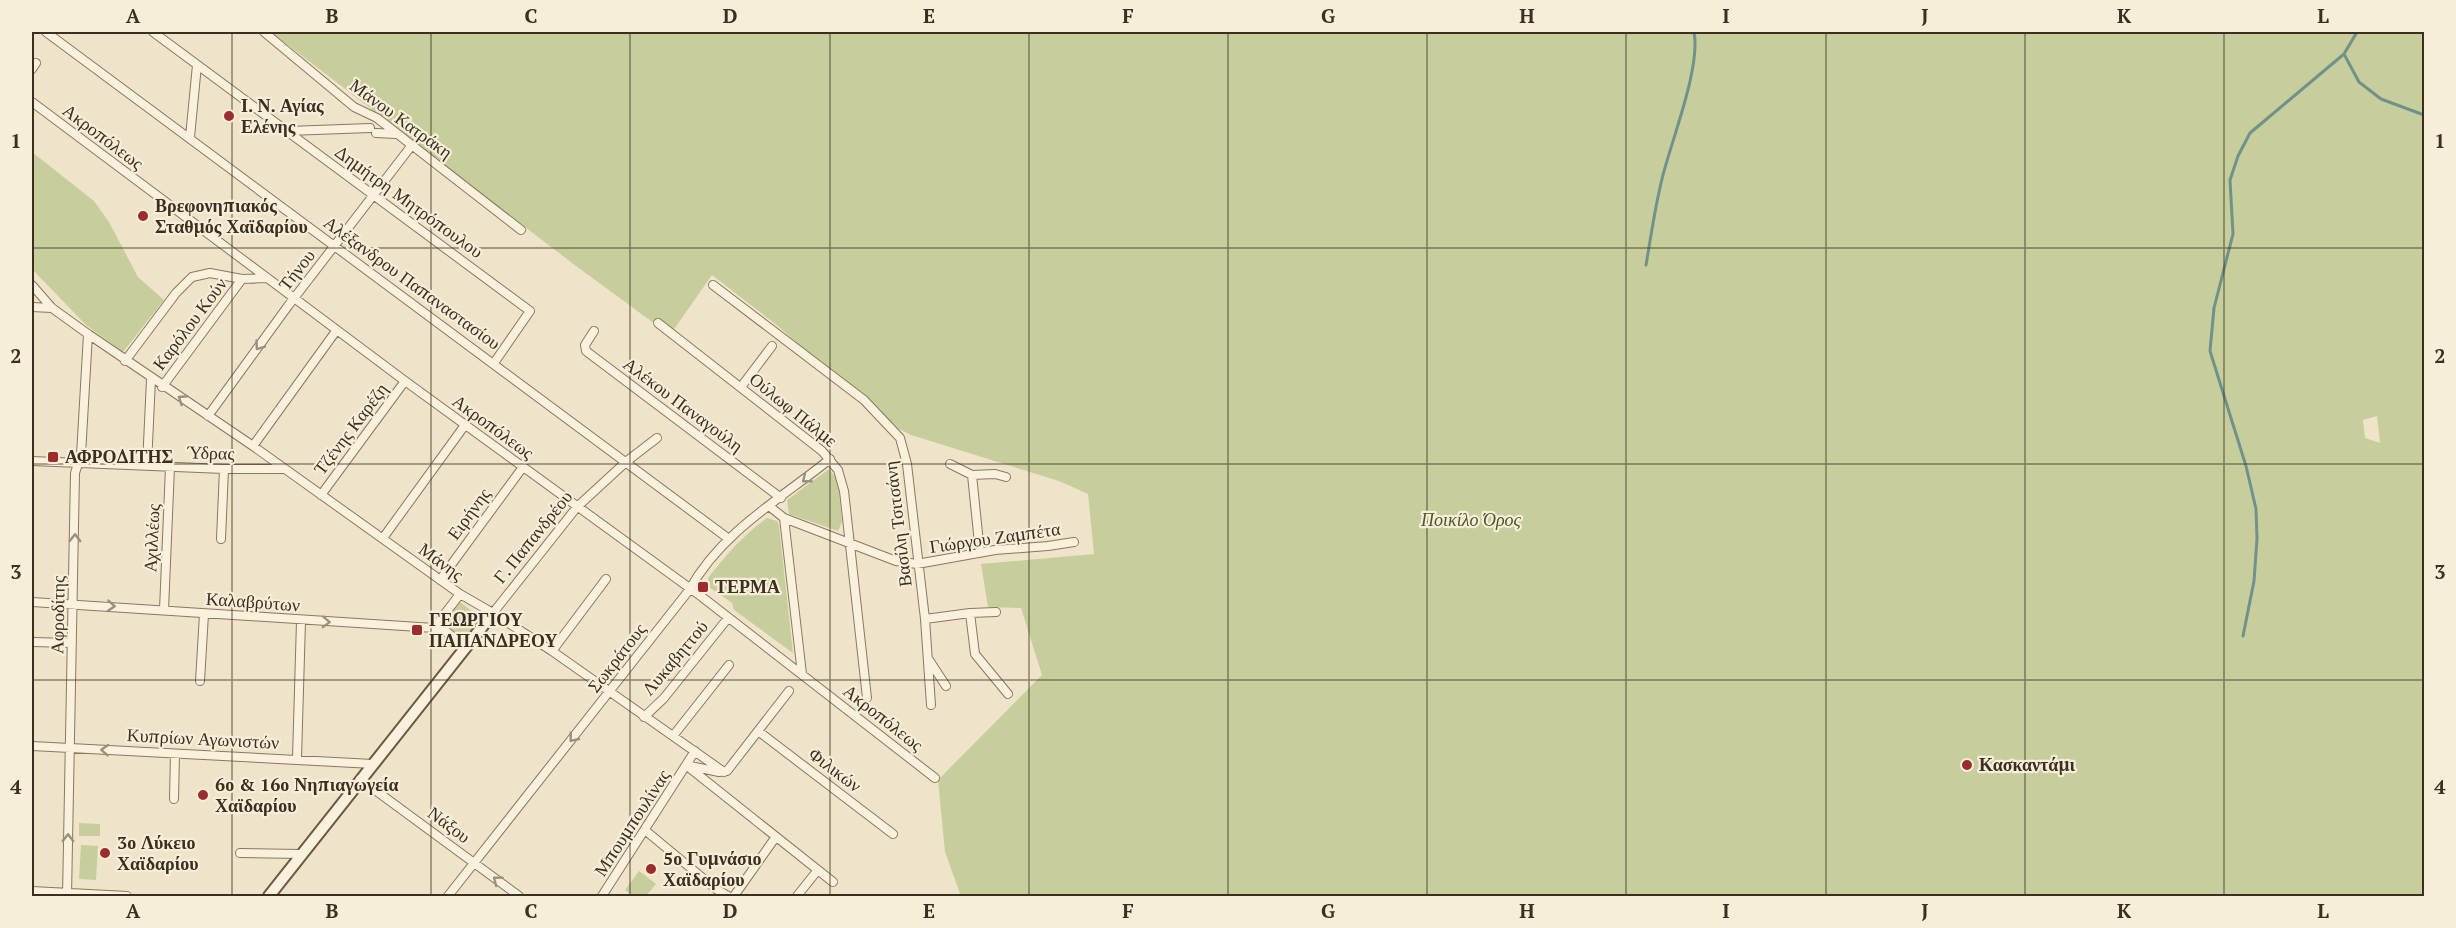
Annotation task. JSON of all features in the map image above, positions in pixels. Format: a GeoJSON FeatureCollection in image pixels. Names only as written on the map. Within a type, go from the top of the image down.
{"type":"FeatureCollection","features":[{"type":"Feature","properties":{"kind":"street","name":"Αλέξανδρου Παπαναστασίου"},"geometry":{"type":"LineString","coordinates":[[46,32],[627,461],[729,539]]}},
{"type":"Feature","properties":{"kind":"street","name":"Δημήτρη Μητρόπουλου"},"geometry":{"type":"LineString","coordinates":[[153,32],[530,311],[494,363]]}},
{"type":"Feature","properties":{"kind":"street","name":"Μάνου Κατράκη"},"geometry":{"type":"LineString","coordinates":[[264,32],[354,107],[377,118],[471,188],[521,230]]}},
{"type":"Feature","properties":{"kind":"street"},"geometry":{"type":"LineString","coordinates":[[190,137],[197,64]]}},
{"type":"Feature","properties":{"kind":"street","name":"Ακροπόλεως"},"geometry":{"type":"LineString","coordinates":[[32,102],[336,331],[690,589],[935,778]]}},
{"type":"Feature","properties":{"kind":"street"},"geometry":{"type":"LineString","coordinates":[[288,131],[373,131],[396,134]]}},
{"type":"Feature","properties":{"kind":"street","name":"Τήνου"},"geometry":{"type":"LineString","coordinates":[[208,416],[293,299],[412,145]]}},
{"type":"Feature","properties":{"kind":"street"},"geometry":{"type":"LineString","coordinates":[[125,361],[189,279],[210,273],[242,279],[266,278]]}},
{"type":"Feature","properties":{"kind":"street","name":"Καρόλου Κούν"},"geometry":{"type":"LineString","coordinates":[[162,387],[242,279]]}},
{"type":"Feature","properties":{"kind":"street","name":"Μάνης"},"geometry":{"type":"LineString","coordinates":[[32,285],[52,308],[125,361],[253,446],[282,469],[460,594],[493,612],[552,651],[724,772]]}},
{"type":"Feature","properties":{"kind":"street","name":"Βασίλη Τσιτσάνη"},"geometry":{"type":"LineString","coordinates":[[713,285],[864,400],[900,438],[907,464],[925,619],[931,705]]}},
{"type":"Feature","properties":{"kind":"street"},"geometry":{"type":"LineString","coordinates":[[32,307],[52,308]]}},
{"type":"Feature","properties":{"kind":"street","name":"Ούλωφ Πάλμε"},"geometry":{"type":"LineString","coordinates":[[658,323],[831,459],[842,481],[867,698]]}},
{"type":"Feature","properties":{"kind":"street"},"geometry":{"type":"LineString","coordinates":[[253,446],[336,331]]}},
{"type":"Feature","properties":{"kind":"street","name":"Αλέκου Παναγούλη"},"geometry":{"type":"LineString","coordinates":[[594,331],[585,345],[586,351],[781,498]]}},
{"type":"Feature","properties":{"kind":"street","name":"Αφροδίτης"},"geometry":{"type":"LineString","coordinates":[[67,895],[75,473],[81,456],[88,334]]}},
{"type":"Feature","properties":{"kind":"street"},"geometry":{"type":"LineString","coordinates":[[741,387],[772,346]]}},
{"type":"Feature","properties":{"kind":"street"},"geometry":{"type":"LineString","coordinates":[[147,465],[151,379]]}},
{"type":"Feature","properties":{"kind":"street","name":"Τζένης Καρέζη"},"geometry":{"type":"LineString","coordinates":[[321,495],[405,381]]}},
{"type":"Feature","properties":{"kind":"street"},"geometry":{"type":"LineString","coordinates":[[383,538],[465,425]]}},
{"type":"Feature","properties":{"kind":"street","name":"Γ. Παπανδρέου"},"geometry":{"type":"LineString","coordinates":[[269,897],[577,507],[627,461],[657,438]]}},
{"type":"Feature","properties":{"kind":"street","name":"Σωκράτους"},"geometry":{"type":"LineString","coordinates":[[448,897],[690,589],[700,571],[729,539],[831,459]]}},
{"type":"Feature","properties":{"kind":"street","name":"Ύδρας"},"geometry":{"type":"LineString","coordinates":[[32,460],[225,469],[282,469]]}},
{"type":"Feature","properties":{"kind":"street"},"geometry":{"type":"LineString","coordinates":[[950,464],[972,475],[995,474],[1006,477]]}},
{"type":"Feature","properties":{"kind":"street","name":"Αχιλλέως"},"geometry":{"type":"LineString","coordinates":[[164,610],[170,467]]}},
{"type":"Feature","properties":{"kind":"street","name":"Ειρήνης"},"geometry":{"type":"LineString","coordinates":[[440,580],[523,467]]}},
{"type":"Feature","properties":{"kind":"street"},"geometry":{"type":"LineString","coordinates":[[221,538],[225,469]]}},
{"type":"Feature","properties":{"kind":"street"},"geometry":{"type":"LineString","coordinates":[[972,475],[980,553]]}},
{"type":"Feature","properties":{"kind":"street"},"geometry":{"type":"LineString","coordinates":[[769,506],[784,518],[802,674]]}},
{"type":"Feature","properties":{"kind":"street","name":"Γιώργου Ζαμπέτα"},"geometry":{"type":"LineString","coordinates":[[784,518],[850,541],[896,561],[917,564],[980,553],[1074,542]]}},
{"type":"Feature","properties":{"kind":"street"},"geometry":{"type":"LineString","coordinates":[[552,651],[606,579]]}},
{"type":"Feature","properties":{"kind":"street"},"geometry":{"type":"LineString","coordinates":[[434,628],[460,594]]}},
{"type":"Feature","properties":{"kind":"street","name":"Καλαβρύτων"},"geometry":{"type":"LineString","coordinates":[[32,602],[434,628],[444,630],[466,647]]}},
{"type":"Feature","properties":{"kind":"street"},"geometry":{"type":"LineString","coordinates":[[925,619],[996,612]]}},
{"type":"Feature","properties":{"kind":"street"},"geometry":{"type":"LineString","coordinates":[[970,613],[975,654],[1008,694]]}},
{"type":"Feature","properties":{"kind":"street"},"geometry":{"type":"LineString","coordinates":[[200,681],[204,614]]}},
{"type":"Feature","properties":{"kind":"street","name":"Λυκαβηττού"},"geometry":{"type":"LineString","coordinates":[[644,717],[664,698],[728,618]]}},
{"type":"Feature","properties":{"kind":"street"},"geometry":{"type":"LineString","coordinates":[[297,758],[301,621]]}},
{"type":"Feature","properties":{"kind":"street"},"geometry":{"type":"LineString","coordinates":[[32,642],[72,643]]}},
{"type":"Feature","properties":{"kind":"street"},"geometry":{"type":"LineString","coordinates":[[928,658],[946,686]]}},
{"type":"Feature","properties":{"kind":"street"},"geometry":{"type":"LineString","coordinates":[[673,736],[729,665]]}},
{"type":"Feature","properties":{"kind":"street"},"geometry":{"type":"LineString","coordinates":[[686,765],[724,772],[789,691]]}},
{"type":"Feature","properties":{"kind":"street","name":"Φιλικών"},"geometry":{"type":"LineString","coordinates":[[758,731],[893,834]]}},
{"type":"Feature","properties":{"kind":"street","name":"Κυπρίων Αγωνιστών"},"geometry":{"type":"LineString","coordinates":[[32,746],[297,758],[373,764]]}},
{"type":"Feature","properties":{"kind":"street"},"geometry":{"type":"LineString","coordinates":[[686,765],[695,751]]}},
{"type":"Feature","properties":{"kind":"street"},"geometry":{"type":"LineString","coordinates":[[174,799],[175,754]]}},
{"type":"Feature","properties":{"kind":"street"},"geometry":{"type":"LineString","coordinates":[[686,765],[832,882]]}},
{"type":"Feature","properties":{"kind":"street","name":"Μπουμπουλίνας"},"geometry":{"type":"LineString","coordinates":[[602,897],[686,765]]}},
{"type":"Feature","properties":{"kind":"street","name":"Νάξου"},"geometry":{"type":"LineString","coordinates":[[360,779],[519,897]]}},
{"type":"Feature","properties":{"kind":"street"},"geometry":{"type":"LineString","coordinates":[[646,831],[714,893],[728,897]]}},
{"type":"Feature","properties":{"kind":"street"},"geometry":{"type":"LineString","coordinates":[[734,896],[775,838]]}},
{"type":"Feature","properties":{"kind":"street"},"geometry":{"type":"LineString","coordinates":[[240,853],[302,854]]}},
{"type":"Feature","properties":{"kind":"street"},"geometry":{"type":"LineString","coordinates":[[797,897],[817,871]]}},
{"type":"Feature","properties":{"kind":"street"},"geometry":{"type":"LineString","coordinates":[[32,891],[126,897]]}},
{"type":"Feature","properties":{"kind":"green space","name":"Ποικίλο Όρος"},"geometry":{"type":"Polygon","coordinates":[[[271,32],[2424,32],[2424,896],[961,896],[945,852],[938,780],[1042,675],[1021,608],[988,607],[981,564],[1094,554],[1088,494],[1059,481],[911,435],[889,424],[779,327],[712,275],[670,335],[572,263],[271,32]],[[2377,416],[2363,420],[2365,438],[2380,443],[2377,416]]]}},
{"type":"Feature","properties":{"kind":"green space"},"geometry":{"type":"Polygon","coordinates":[[[32,152],[94,201],[109,222],[138,277],[164,300],[123,352],[86,325],[32,269],[32,152]]]}},
{"type":"Feature","properties":{"kind":"green space"},"geometry":{"type":"Polygon","coordinates":[[[829,469],[838,481],[842,522],[838,531],[789,514],[787,500],[829,469]]]}},
{"type":"Feature","properties":{"kind":"green space"},"geometry":{"type":"Polygon","coordinates":[[[767,518],[777,521],[779,526],[793,653],[734,610],[732,603],[709,587],[708,578],[721,561],[767,518]]]}},
{"type":"Feature","properties":{"kind":"green space"},"geometry":{"type":"Polygon","coordinates":[[[459,601],[480,618],[464,640],[442,624],[459,601]]]}},
{"type":"Feature","properties":{"kind":"green space"},"geometry":{"type":"Polygon","coordinates":[[[79,823],[100,824],[100,836],[79,836],[79,823]]]}},
{"type":"Feature","properties":{"kind":"green space"},"geometry":{"type":"Polygon","coordinates":[[[81,845],[98,846],[96,880],[79,879],[81,845]]]}},
{"type":"Feature","properties":{"kind":"green space"},"geometry":{"type":"Polygon","coordinates":[[[639,871],[656,884],[646,896],[633,896],[625,890],[639,871]]]}},
{"type":"Feature","properties":{"kind":"waterway"},"geometry":{"type":"LineString","coordinates":[[1646,265],[1662,179],[1684,105],[1693,65],[1694,32]]}},
{"type":"Feature","properties":{"kind":"waterway"},"geometry":{"type":"LineString","coordinates":[[2243,636],[2254,581],[2257,539],[2256,509],[2246,466],[2210,351],[2214,308],[2233,234],[2230,180],[2238,156],[2250,133],[2344,54],[2357,32]]}},
{"type":"Feature","properties":{"kind":"waterway"},"geometry":{"type":"LineString","coordinates":[[2344,54],[2359,82],[2381,99],[2424,115]]}},
{"type":"Feature","properties":{"kind":"place","name":"Ι. Ν. Αγίας Ελένης"},"geometry":{"type":"Point","coordinates":[229,116]}},
{"type":"Feature","properties":{"kind":"place","name":"Βρεφονηπιακός Σταθμός Χαϊδαρίου"},"geometry":{"type":"Point","coordinates":[143,216]}},
{"type":"Feature","properties":{"kind":"place","name":"ΑΦΡΟΔΙΤΗΣ"},"geometry":{"type":"Point","coordinates":[53,457]}},
{"type":"Feature","properties":{"kind":"place","name":"ΤΕΡΜΑ"},"geometry":{"type":"Point","coordinates":[703,587]}},
{"type":"Feature","properties":{"kind":"place","name":"ΓΕΩΡΓΙΟΥ ΠΑΠΑΝΔΡΕΟΥ"},"geometry":{"type":"Point","coordinates":[417,630]}},
{"type":"Feature","properties":{"kind":"place","name":"Κασκαντάμι"},"geometry":{"type":"Point","coordinates":[1967,765]}},
{"type":"Feature","properties":{"kind":"place","name":"6ο & 16ο Νηπιαγωγεία Χαϊδαρίου"},"geometry":{"type":"Point","coordinates":[203,795]}},
{"type":"Feature","properties":{"kind":"place","name":"3ο Λύκειο Χαϊδαρίου"},"geometry":{"type":"Point","coordinates":[105,853]}},
{"type":"Feature","properties":{"kind":"place","name":"5ο Γυμνάσιο Χαϊδαρίου"},"geometry":{"type":"Point","coordinates":[651,869]}}]}
